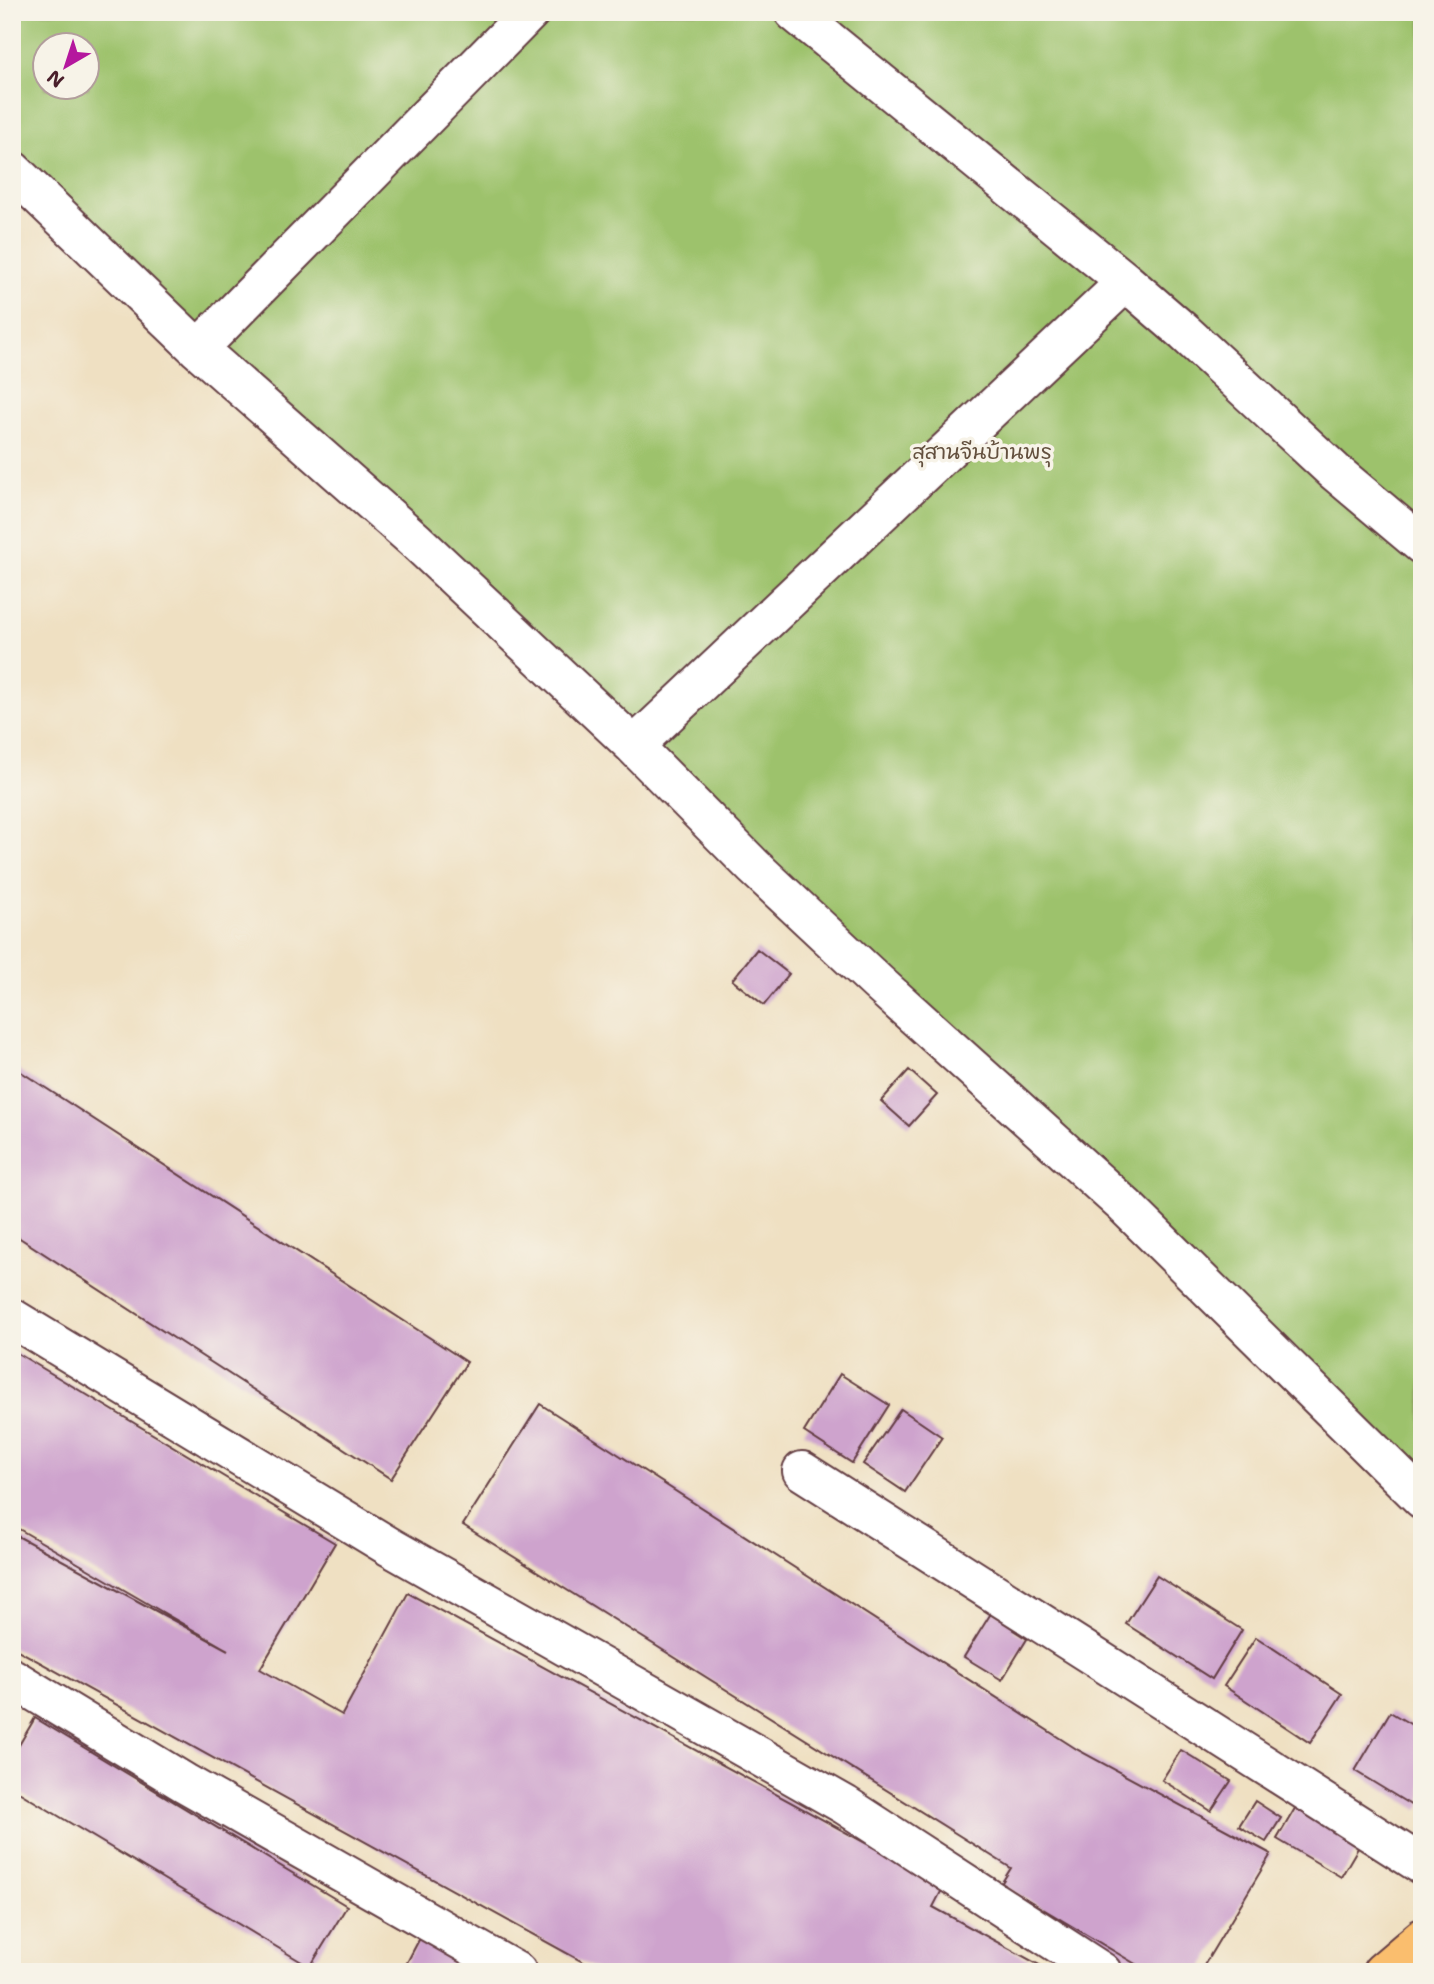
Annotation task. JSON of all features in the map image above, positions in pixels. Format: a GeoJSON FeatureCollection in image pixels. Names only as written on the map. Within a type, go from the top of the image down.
{"type":"FeatureCollection","features":[{"type":"Feature","properties":{"kind":"highway"},"geometry":{"type":"LineString","coordinates":[[1382,1972],[1422,1938]]}},
{"type":"Feature","properties":{"kind":"street"},"geometry":{"type":"LineString","coordinates":[[198,349],[530,12]]}},
{"type":"Feature","properties":{"kind":"street"},"geometry":{"type":"LineString","coordinates":[[794,12],[1126,282],[1334,471],[1422,545]]}},
{"type":"Feature","properties":{"kind":"street"},"geometry":{"type":"LineString","coordinates":[[12,170],[198,349],[416,541],[634,746],[754,867],[877,984],[1125,1206],[1422,1499]]}},
{"type":"Feature","properties":{"kind":"street"},"geometry":{"type":"LineString","coordinates":[[634,746],[1126,282]]}},
{"type":"Feature","properties":{"kind":"street"},"geometry":{"type":"LineString","coordinates":[[12,1318],[390,1547],[845,1805],[1102,1972]]}},
{"type":"Feature","properties":{"kind":"street"},"geometry":{"type":"LineString","coordinates":[[802,1471],[1422,1865]]}},
{"type":"Feature","properties":{"kind":"street"},"geometry":{"type":"LineString","coordinates":[[12,1678],[185,1783],[517,1972]]}},
{"type":"Feature","properties":{"kind":"green space","name":"สุสานจีนบ้านพรุ"},"geometry":{"type":"Polygon","coordinates":[[[12,12],[1422,12],[1422,1481],[205,337],[12,150],[12,12]]]}},
{"type":"Feature","properties":{"kind":"building"},"geometry":{"type":"Polygon","coordinates":[[[757,949],[789,974],[764,1005],[732,980],[757,949]]]}},
{"type":"Feature","properties":{"kind":"building"},"geometry":{"type":"Polygon","coordinates":[[[12,1066],[467,1362],[391,1479],[12,1233],[12,1066]]]}},
{"type":"Feature","properties":{"kind":"building"},"geometry":{"type":"Polygon","coordinates":[[[909,1070],[937,1095],[909,1126],[881,1101],[909,1070]]]}},
{"type":"Feature","properties":{"kind":"building"},"geometry":{"type":"Polygon","coordinates":[[[12,1350],[335,1543],[260,1669],[342,1715],[408,1593],[944,1886],[933,1907],[1052,1972],[601,1972],[12,1647],[12,1533],[228,1650],[12,1525],[12,1350]]]}},
{"type":"Feature","properties":{"kind":"building"},"geometry":{"type":"Polygon","coordinates":[[[840,1374],[889,1405],[852,1463],[804,1432],[840,1374]]]}},
{"type":"Feature","properties":{"kind":"building"},"geometry":{"type":"Polygon","coordinates":[[[540,1404],[1078,1750],[1271,1854],[1200,1972],[1149,1972],[1001,1884],[1011,1868],[463,1525],[540,1404]]]}},
{"type":"Feature","properties":{"kind":"building"},"geometry":{"type":"Polygon","coordinates":[[[901,1409],[942,1437],[905,1492],[863,1464],[901,1409]]]}},
{"type":"Feature","properties":{"kind":"building"},"geometry":{"type":"Polygon","coordinates":[[[1157,1576],[1242,1630],[1212,1679],[1126,1624],[1157,1576]]]}},
{"type":"Feature","properties":{"kind":"building"},"geometry":{"type":"Polygon","coordinates":[[[993,1610],[1016,1624],[1013,1630],[1027,1639],[1002,1680],[964,1657],[993,1610]]]}},
{"type":"Feature","properties":{"kind":"building"},"geometry":{"type":"Polygon","coordinates":[[[1256,1637],[1342,1694],[1310,1743],[1224,1686],[1256,1637]]]}},
{"type":"Feature","properties":{"kind":"building"},"geometry":{"type":"Polygon","coordinates":[[[1390,1712],[1422,1731],[1422,1806],[1419,1810],[1355,1771],[1390,1712]]]}},
{"type":"Feature","properties":{"kind":"building"},"geometry":{"type":"Polygon","coordinates":[[[35,1718],[347,1906],[310,1967],[12,1788],[12,1757],[35,1718]]]}},
{"type":"Feature","properties":{"kind":"building"},"geometry":{"type":"Polygon","coordinates":[[[1181,1750],[1231,1781],[1211,1811],[1162,1780],[1181,1750]]]}},
{"type":"Feature","properties":{"kind":"building"},"geometry":{"type":"Polygon","coordinates":[[[1311,1781],[1375,1819],[1341,1877],[1277,1839],[1311,1781]]]}},
{"type":"Feature","properties":{"kind":"building"},"geometry":{"type":"Polygon","coordinates":[[[1255,1801],[1281,1818],[1266,1842],[1239,1826],[1255,1801]]]}},
{"type":"Feature","properties":{"kind":"building"},"geometry":{"type":"Polygon","coordinates":[[[420,1938],[480,1972],[402,1972],[420,1938]]]}}]}
